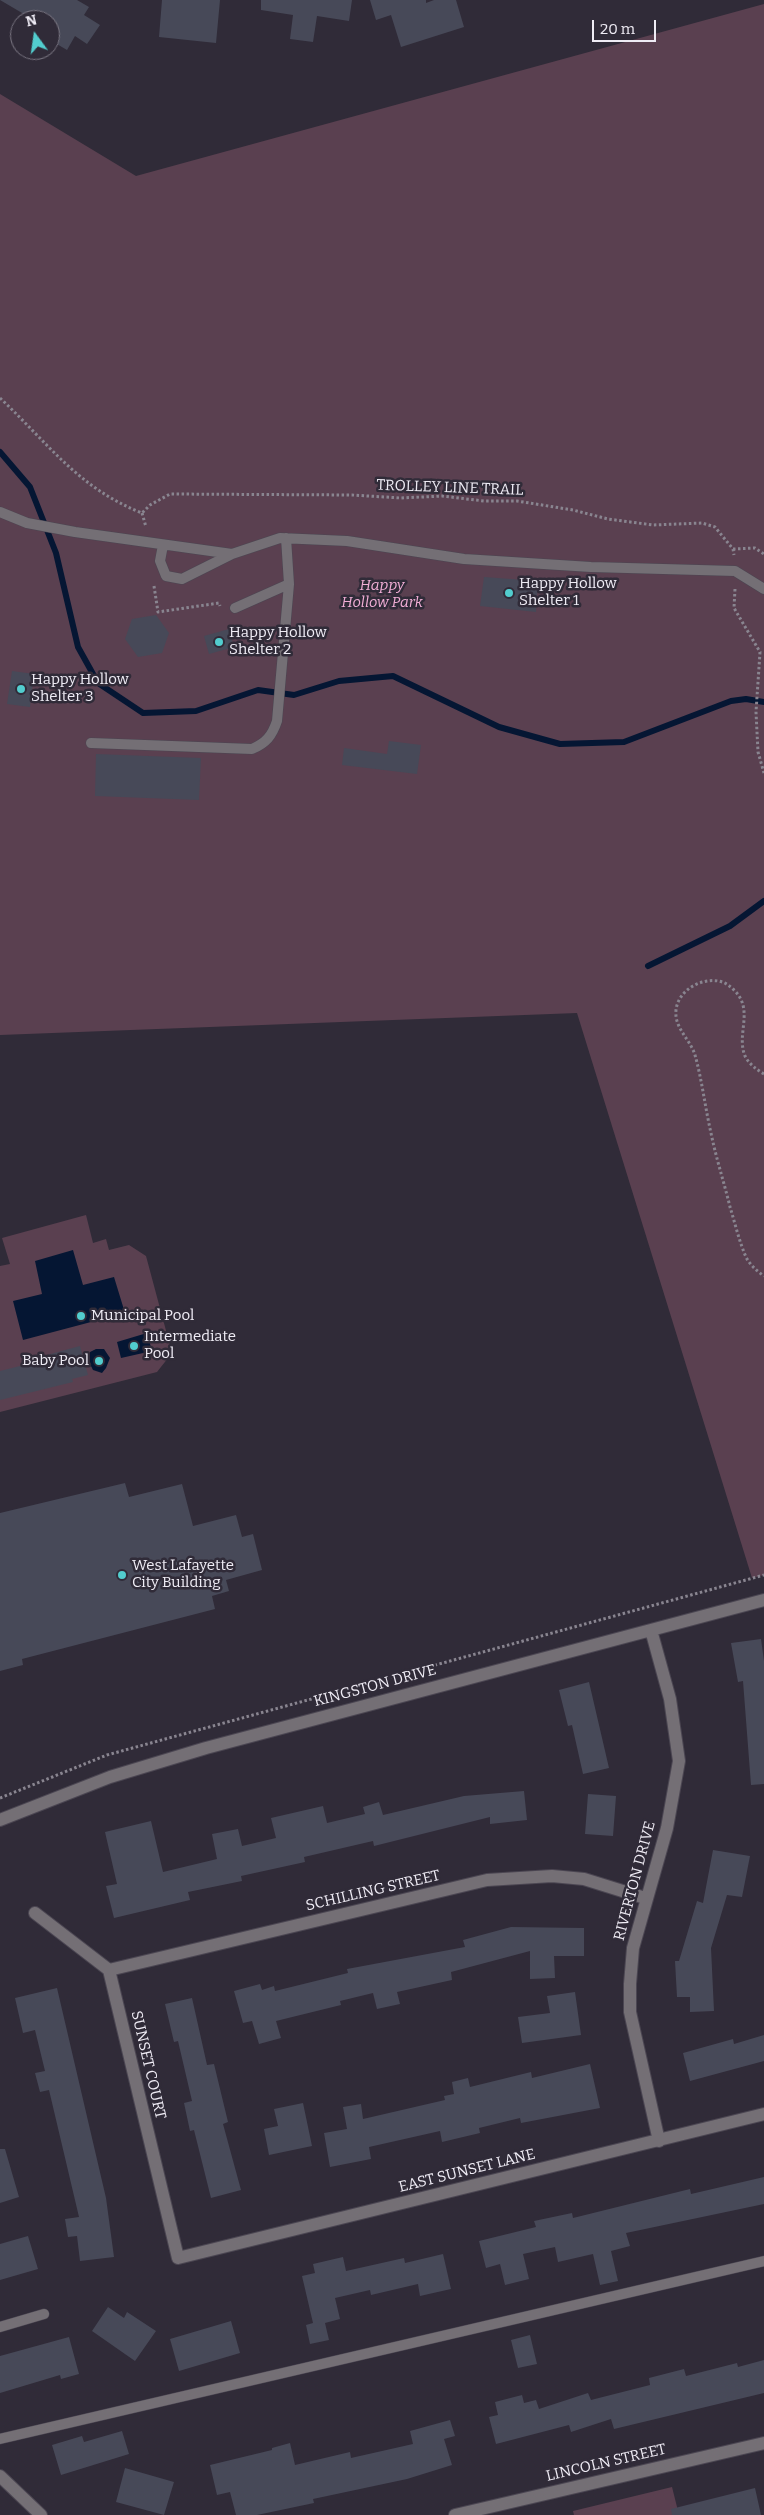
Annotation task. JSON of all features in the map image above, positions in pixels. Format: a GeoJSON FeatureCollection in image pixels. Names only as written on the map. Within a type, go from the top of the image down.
{"type":"FeatureCollection","features":[{"type":"Feature","properties":{"kind":"street","name":"KINGSTON DRIVE"},"geometry":{"type":"LineString","coordinates":[[0,1820],[110,1777],[206,1748],[764,1600]]}},
{"type":"Feature","properties":{"kind":"street","name":"RIVERTON DRIVE"},"geometry":{"type":"LineString","coordinates":[[651,1630],[670,1698],[679,1761],[667,1828],[645,1898],[633,1948],[630,2012],[659,2141]]}},
{"type":"Feature","properties":{"kind":"street","name":"SCHILLING STREET"},"geometry":{"type":"LineString","coordinates":[[109,1970],[487,1880],[552,1876],[584,1879],[645,1898]]}},
{"type":"Feature","properties":{"kind":"street"},"geometry":{"type":"LineString","coordinates":[[35,1913],[109,1970]]}},
{"type":"Feature","properties":{"kind":"street","name":"SUNSET COURT"},"geometry":{"type":"LineString","coordinates":[[109,1970],[178,2258]]}},
{"type":"Feature","properties":{"kind":"street","name":"EAST SUNSET LANE"},"geometry":{"type":"LineString","coordinates":[[178,2258],[764,2114]]}},
{"type":"Feature","properties":{"kind":"street","name":"LINCOLN STREET"},"geometry":{"type":"LineString","coordinates":[[455,2515],[764,2443]]}},
{"type":"Feature","properties":{"kind":"street"},"geometry":{"type":"LineString","coordinates":[[0,2476],[33,2512]]}},
{"type":"Feature","properties":{"kind":"lane"},"geometry":{"type":"LineString","coordinates":[[0,512],[27,523],[232,554]]}},
{"type":"Feature","properties":{"kind":"lane"},"geometry":{"type":"LineString","coordinates":[[164,545],[160,561],[166,576],[182,579],[232,554],[280,538],[286,538],[347,541],[464,559],[591,567],[735,571],[764,589]]}},
{"type":"Feature","properties":{"kind":"lane"},"geometry":{"type":"LineString","coordinates":[[91,743],[252,749],[263,744],[272,735],[278,707],[289,584],[286,538]]}},
{"type":"Feature","properties":{"kind":"lane"},"geometry":{"type":"LineString","coordinates":[[235,608],[289,584]]}},
{"type":"Feature","properties":{"kind":"lane"},"geometry":{"type":"LineString","coordinates":[[0,2440],[764,2261]]}},
{"type":"Feature","properties":{"kind":"lane"},"geometry":{"type":"LineString","coordinates":[[0,2327],[44,2314]]}},
{"type":"Feature","properties":{"kind":"path","name":"TROLLEY LINE TRAIL"},"geometry":{"type":"LineString","coordinates":[[0,398],[82,480],[119,504],[142,513],[150,504],[170,494],[352,495],[401,498],[442,496],[484,501],[517,501],[573,510],[608,519],[652,525],[702,524],[715,527],[733,549]]}},
{"type":"Feature","properties":{"kind":"path"},"geometry":{"type":"LineString","coordinates":[[764,554],[755,548],[733,549],[735,571],[734,608],[760,652],[756,712],[758,752],[764,773]]}},
{"type":"Feature","properties":{"kind":"path"},"geometry":{"type":"LineString","coordinates":[[764,1074],[750,1064],[745,1055],[743,1044],[746,1020],[741,998],[728,985],[718,981],[696,984],[688,989],[678,1004],[676,1012],[678,1025],[694,1053],[712,1136],[739,1237],[747,1258],[754,1269],[764,1276]]}},
{"type":"Feature","properties":{"kind":"path"},"geometry":{"type":"LineString","coordinates":[[0,1798],[107,1755],[764,1575]]}},
{"type":"Feature","properties":{"kind":"green space","name":"Happy Hollow Park"},"geometry":{"type":"Polygon","coordinates":[[[764,4],[764,1575],[752,1578],[577,1013],[0,1035],[0,94],[136,176],[764,4]]]}},
{"type":"Feature","properties":{"kind":"green space","name":"Municipal Pool"},"geometry":{"type":"Polygon","coordinates":[[[86,1215],[93,1243],[106,1239],[109,1250],[129,1245],[146,1256],[172,1353],[157,1372],[0,1412],[0,1266],[10,1264],[2,1238],[86,1215]]]}},
{"type":"Feature","properties":{"kind":"green space"},"geometry":{"type":"Polygon","coordinates":[[[672,2487],[679,2515],[574,2515],[573,2511],[672,2487]]]}},
{"type":"Feature","properties":{"kind":"water"},"geometry":{"type":"Polygon","coordinates":[[[73,1250],[83,1285],[114,1277],[125,1313],[23,1340],[13,1301],[42,1294],[35,1261],[73,1250]]]}},
{"type":"Feature","properties":{"kind":"water","name":"Intermediate Pool"},"geometry":{"type":"Polygon","coordinates":[[[147,1333],[152,1351],[121,1358],[117,1342],[147,1333]]]}},
{"type":"Feature","properties":{"kind":"water","name":"Baby Pool"},"geometry":{"type":"Polygon","coordinates":[[[96,1349],[104,1349],[110,1358],[102,1373],[93,1370],[90,1364],[90,1352],[96,1349]]]}},
{"type":"Feature","properties":{"kind":"building"},"geometry":{"type":"Polygon","coordinates":[[[0,0],[77,0],[89,7],[84,15],[100,25],[87,44],[75,36],[67,50],[60,46],[60,10],[17,10],[0,0]]]}},
{"type":"Feature","properties":{"kind":"building"},"geometry":{"type":"Polygon","coordinates":[[[162,0],[220,0],[216,43],[159,37],[162,0]]]}},
{"type":"Feature","properties":{"kind":"building"},"geometry":{"type":"Polygon","coordinates":[[[261,0],[352,0],[349,21],[317,16],[313,42],[290,39],[293,15],[261,10],[261,0]]]}},
{"type":"Feature","properties":{"kind":"building"},"geometry":{"type":"Polygon","coordinates":[[[370,0],[426,0],[426,3],[434,0],[456,0],[464,27],[401,47],[391,15],[376,20],[370,0]]]}},
{"type":"Feature","properties":{"kind":"building","name":"Happy Hollow Shelter 1"},"geometry":{"type":"Polygon","coordinates":[[[484,577],[538,581],[536,612],[480,606],[484,577]]]}},
{"type":"Feature","properties":{"kind":"building"},"geometry":{"type":"Polygon","coordinates":[[[156,615],[169,633],[162,653],[138,657],[125,639],[132,619],[156,615]]]}},
{"type":"Feature","properties":{"kind":"building","name":"Happy Hollow Shelter 2"},"geometry":{"type":"Polygon","coordinates":[[[229,629],[234,647],[209,654],[204,636],[229,629]]]}},
{"type":"Feature","properties":{"kind":"building","name":"Happy Hollow Shelter 3"},"geometry":{"type":"Polygon","coordinates":[[[12,671],[34,674],[30,707],[7,704],[12,671]]]}},
{"type":"Feature","properties":{"kind":"building"},"geometry":{"type":"Polygon","coordinates":[[[389,741],[421,745],[417,774],[342,765],[344,748],[387,754],[389,741]]]}},
{"type":"Feature","properties":{"kind":"building"},"geometry":{"type":"Polygon","coordinates":[[[96,754],[201,758],[199,800],[95,796],[96,754]]]}},
{"type":"Feature","properties":{"kind":"building"},"geometry":{"type":"Polygon","coordinates":[[[80,1346],[88,1375],[72,1379],[73,1382],[0,1400],[0,1371],[44,1360],[43,1356],[80,1346]]]}},
{"type":"Feature","properties":{"kind":"building","name":"West Lafayette City Building"},"geometry":{"type":"Polygon","coordinates":[[[125,1483],[129,1497],[182,1484],[193,1526],[236,1515],[242,1537],[253,1534],[262,1570],[226,1580],[229,1591],[212,1596],[215,1609],[22,1659],[23,1665],[0,1671],[0,1513],[125,1483]]]}},
{"type":"Feature","properties":{"kind":"building"},"geometry":{"type":"Polygon","coordinates":[[[761,1639],[764,1661],[764,1784],[751,1785],[743,1681],[738,1682],[731,1643],[761,1639]]]}},
{"type":"Feature","properties":{"kind":"building"},"geometry":{"type":"Polygon","coordinates":[[[589,1682],[609,1768],[583,1774],[572,1725],[568,1726],[559,1690],[589,1682]]]}},
{"type":"Feature","properties":{"kind":"building"},"geometry":{"type":"Polygon","coordinates":[[[524,1791],[527,1820],[490,1824],[490,1817],[374,1846],[373,1841],[304,1857],[305,1862],[241,1876],[242,1881],[188,1892],[190,1900],[114,1918],[106,1886],[117,1884],[105,1832],[151,1821],[163,1872],[217,1859],[212,1834],[238,1829],[242,1846],[276,1838],[271,1818],[323,1806],[327,1823],[365,1814],[363,1807],[379,1802],[383,1815],[464,1796],[524,1791]]]}},
{"type":"Feature","properties":{"kind":"building"},"geometry":{"type":"Polygon","coordinates":[[[588,1794],[616,1796],[613,1836],[585,1834],[588,1794]]]}},
{"type":"Feature","properties":{"kind":"building"},"geometry":{"type":"Polygon","coordinates":[[[713,1850],[750,1856],[742,1897],[727,1895],[711,1948],[714,2011],[690,2012],[690,1997],[677,1997],[675,1961],[679,1961],[697,1901],[703,1903],[713,1850]]]}},
{"type":"Feature","properties":{"kind":"building"},"geometry":{"type":"Polygon","coordinates":[[[511,1927],[584,1928],[584,1956],[554,1956],[555,1978],[530,1979],[530,1951],[451,1972],[452,1980],[397,1992],[400,2004],[377,2009],[373,1993],[340,2001],[341,2005],[276,2021],[281,2038],[259,2044],[252,2021],[243,2023],[234,1991],[260,1984],[262,1990],[274,1986],[275,1991],[348,1973],[347,1969],[465,1947],[463,1940],[511,1927]]]}},
{"type":"Feature","properties":{"kind":"building"},"geometry":{"type":"Polygon","coordinates":[[[57,1988],[106,2198],[114,2257],[80,2261],[77,2236],[68,2237],[65,2219],[79,2217],[49,2090],[40,2092],[35,2073],[45,2071],[35,2030],[23,2033],[15,1998],[57,1988]]]}},
{"type":"Feature","properties":{"kind":"building"},"geometry":{"type":"Polygon","coordinates":[[[575,1992],[581,2035],[522,2043],[518,2017],[550,2013],[547,1996],[575,1992]]]}},
{"type":"Feature","properties":{"kind":"building"},"geometry":{"type":"Polygon","coordinates":[[[192,1998],[207,2065],[214,2064],[228,2122],[223,2124],[241,2190],[211,2198],[194,2130],[190,2131],[184,2103],[192,2101],[178,2041],[174,2042],[165,2004],[192,1998]]]}},
{"type":"Feature","properties":{"kind":"building"},"geometry":{"type":"Polygon","coordinates":[[[764,2035],[764,2061],[690,2081],[683,2053],[733,2039],[734,2044],[764,2035]]]}},
{"type":"Feature","properties":{"kind":"building"},"geometry":{"type":"Polygon","coordinates":[[[590,2064],[600,2108],[521,2123],[520,2118],[479,2128],[480,2133],[442,2142],[440,2131],[369,2147],[371,2159],[330,2167],[324,2133],[347,2129],[343,2107],[361,2104],[363,2119],[445,2100],[444,2096],[454,2094],[452,2082],[468,2078],[470,2087],[531,2072],[532,2078],[590,2064]]]}},
{"type":"Feature","properties":{"kind":"building"},"geometry":{"type":"Polygon","coordinates":[[[303,2103],[312,2146],[269,2155],[264,2129],[278,2126],[274,2109],[303,2103]]]}},
{"type":"Feature","properties":{"kind":"building"},"geometry":{"type":"Polygon","coordinates":[[[0,2149],[5,2149],[19,2197],[0,2203],[0,2149]]]}},
{"type":"Feature","properties":{"kind":"building"},"geometry":{"type":"Polygon","coordinates":[[[764,2177],[764,2204],[626,2233],[630,2246],[611,2251],[618,2281],[600,2285],[593,2254],[558,2262],[555,2247],[523,2254],[529,2279],[505,2285],[500,2264],[486,2268],[479,2241],[536,2227],[534,2221],[572,2213],[573,2218],[690,2189],[691,2194],[764,2177]]]}},
{"type":"Feature","properties":{"kind":"building"},"geometry":{"type":"Polygon","coordinates":[[[28,2236],[38,2269],[0,2280],[0,2244],[28,2236]]]}},
{"type":"Feature","properties":{"kind":"building"},"geometry":{"type":"Polygon","coordinates":[[[443,2254],[451,2289],[420,2296],[418,2284],[371,2295],[370,2290],[335,2298],[340,2319],[325,2323],[329,2340],[310,2344],[306,2325],[313,2323],[302,2276],[315,2273],[313,2264],[343,2257],[346,2271],[404,2258],[405,2263],[443,2254]]]}},
{"type":"Feature","properties":{"kind":"building"},"geometry":{"type":"Polygon","coordinates":[[[108,2307],[124,2318],[127,2312],[156,2331],[135,2361],[92,2331],[108,2307]]]}},
{"type":"Feature","properties":{"kind":"building"},"geometry":{"type":"Polygon","coordinates":[[[231,2321],[240,2353],[179,2371],[170,2339],[231,2321]]]}},
{"type":"Feature","properties":{"kind":"building"},"geometry":{"type":"Polygon","coordinates":[[[530,2335],[537,2364],[518,2368],[511,2340],[530,2335]]]}},
{"type":"Feature","properties":{"kind":"building"},"geometry":{"type":"Polygon","coordinates":[[[69,2337],[79,2374],[61,2379],[60,2375],[0,2393],[0,2356],[69,2337]]]}},
{"type":"Feature","properties":{"kind":"building"},"geometry":{"type":"Polygon","coordinates":[[[764,2360],[764,2393],[614,2429],[611,2419],[571,2432],[569,2425],[496,2444],[489,2417],[498,2415],[495,2402],[522,2395],[524,2403],[536,2400],[539,2409],[588,2393],[591,2400],[650,2385],[649,2378],[684,2369],[686,2376],[737,2363],[738,2367],[764,2360]]]}},
{"type":"Feature","properties":{"kind":"building"},"geometry":{"type":"Polygon","coordinates":[[[450,2420],[455,2436],[444,2439],[452,2465],[407,2479],[313,2499],[314,2503],[257,2515],[236,2515],[230,2492],[217,2495],[210,2465],[272,2450],[272,2448],[290,2443],[295,2465],[350,2452],[351,2458],[413,2444],[410,2431],[450,2420]]]}},
{"type":"Feature","properties":{"kind":"building"},"geometry":{"type":"Polygon","coordinates":[[[122,2431],[129,2454],[61,2475],[52,2445],[82,2436],[84,2442],[122,2431]]]}},
{"type":"Feature","properties":{"kind":"building"},"geometry":{"type":"Polygon","coordinates":[[[125,2468],[174,2482],[164,2515],[116,2502],[125,2468]]]}},
{"type":"Feature","properties":{"kind":"building"},"geometry":{"type":"Polygon","coordinates":[[[755,2488],[761,2515],[672,2515],[671,2509],[755,2488]]]}},
{"type":"Feature","properties":{"kind":"waterway"},"geometry":{"type":"LineString","coordinates":[[0,452],[30,487],[56,553],[78,647],[98,683],[143,713],[196,711],[258,690],[294,695],[339,681],[393,676],[499,727],[560,744],[624,742],[731,701],[746,699],[764,702]]}},
{"type":"Feature","properties":{"kind":"waterway"},"geometry":{"type":"LineString","coordinates":[[648,966],[730,926],[764,901]]}},
{"type":"Feature","properties":{"kind":"place","name":"Happy Hollow Shelter 1"},"geometry":{"type":"Point","coordinates":[509,593]}},
{"type":"Feature","properties":{"kind":"place","name":"Happy Hollow Shelter 2"},"geometry":{"type":"Point","coordinates":[219,642]}},
{"type":"Feature","properties":{"kind":"place","name":"Happy Hollow Shelter 3"},"geometry":{"type":"Point","coordinates":[21,689]}},
{"type":"Feature","properties":{"kind":"place","name":"Municipal Pool"},"geometry":{"type":"Point","coordinates":[81,1316]}},
{"type":"Feature","properties":{"kind":"place","name":"Intermediate Pool"},"geometry":{"type":"Point","coordinates":[134,1346]}},
{"type":"Feature","properties":{"kind":"place","name":"Baby Pool"},"geometry":{"type":"Point","coordinates":[99,1361]}},
{"type":"Feature","properties":{"kind":"place","name":"West Lafayette City Building"},"geometry":{"type":"Point","coordinates":[122,1575]}}]}
